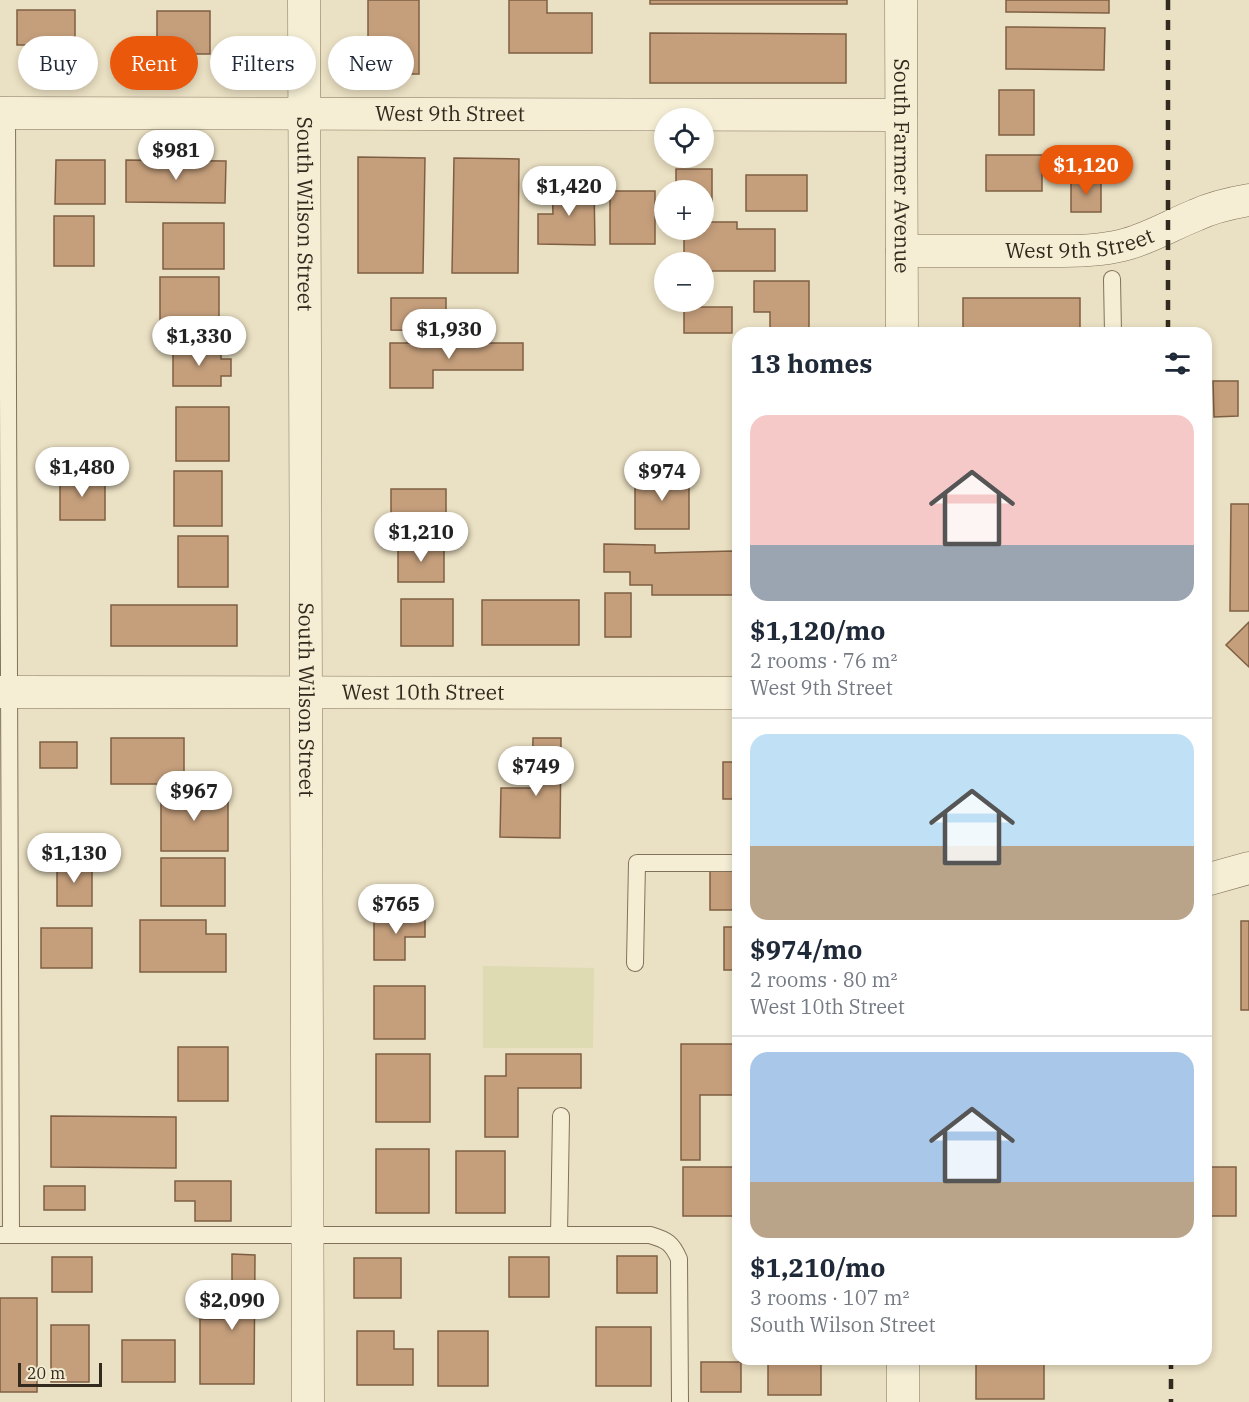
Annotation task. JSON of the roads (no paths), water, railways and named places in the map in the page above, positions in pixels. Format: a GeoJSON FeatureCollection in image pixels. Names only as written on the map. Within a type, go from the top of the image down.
{"type":"FeatureCollection","features":[{"type":"Feature","properties":{"kind":"street","name":"South Wilson Street"},"geometry":{"type":"LineString","coordinates":[[304,0],[308,1402]]}},
{"type":"Feature","properties":{"kind":"street","name":"South Farmer Avenue"},"geometry":{"type":"LineString","coordinates":[[901,0],[902,327]]}},
{"type":"Feature","properties":{"kind":"street","name":"West 9th Street"},"geometry":{"type":"LineString","coordinates":[[4,113],[901,115]]}},
{"type":"Feature","properties":{"kind":"street","name":"West 9th Street"},"geometry":{"type":"LineString","coordinates":[[902,251],[1086,251],[1107,248],[1146,237],[1211,209],[1249,200]]}},
{"type":"Feature","properties":{"kind":"street","name":"West 10th Street"},"geometry":{"type":"LineString","coordinates":[[4,692],[732,693]]}},
{"type":"Feature","properties":{"kind":"street"},"geometry":{"type":"LineString","coordinates":[[1212,878],[1249,868]]}},
{"type":"Feature","properties":{"kind":"street"},"geometry":{"type":"LineString","coordinates":[[903,1365],[903,1402]]}},
{"type":"Feature","properties":{"kind":"lane"},"geometry":{"type":"LineString","coordinates":[[4,113],[5,1234],[650,1235],[664,1239],[673,1246],[679,1259],[680,1402]]}},
{"type":"Feature","properties":{"kind":"lane"},"geometry":{"type":"LineString","coordinates":[[1112,279],[1113,327]]}},
{"type":"Feature","properties":{"kind":"lane"},"geometry":{"type":"LineString","coordinates":[[635,963],[637,863],[732,863]]}},
{"type":"Feature","properties":{"kind":"lane"},"geometry":{"type":"LineString","coordinates":[[560,1235],[561,1116]]}},
{"type":"Feature","properties":{"kind":"railway"},"geometry":{"type":"LineString","coordinates":[[1168,0],[1168,327]]}},
{"type":"Feature","properties":{"kind":"railway"},"geometry":{"type":"LineString","coordinates":[[1171,1365],[1171,1402]]}}]}
